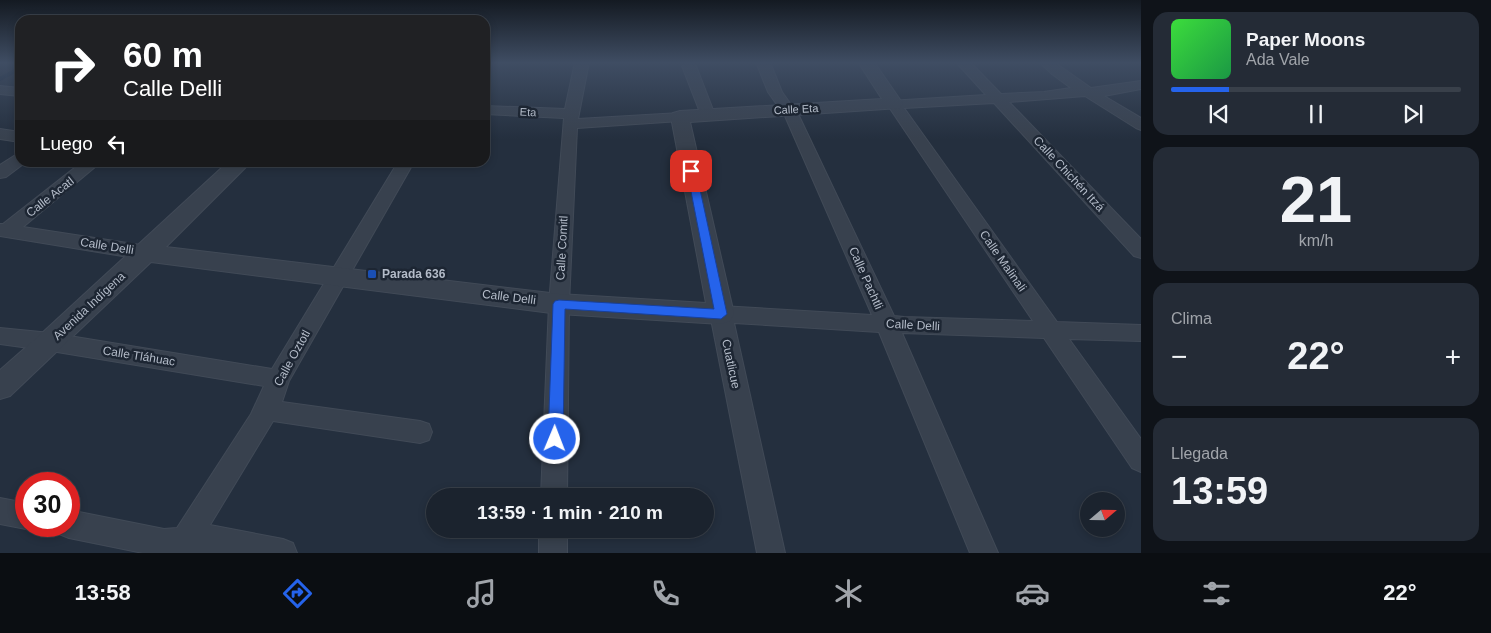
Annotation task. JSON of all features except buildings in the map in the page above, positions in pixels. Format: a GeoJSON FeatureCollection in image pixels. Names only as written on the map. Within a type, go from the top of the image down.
{"type":"FeatureCollection","features":[{"type":"Feature","properties":{"kind":"street","name":"Calle Comitl"},"geometry":{"type":"LineString","coordinates":[[554,488],[559,304],[570,119],[577,88]]}},
{"type":"Feature","properties":{"kind":"street"},"geometry":{"type":"LineString","coordinates":[[697,88],[708,115]]}},
{"type":"Feature","properties":{"kind":"street","name":"Calle Pachtli"},"geometry":{"type":"LineString","coordinates":[[773,88],[792,116],[887,324],[984,553]]}},
{"type":"Feature","properties":{"kind":"street","name":"Calle Malinali"},"geometry":{"type":"LineString","coordinates":[[883,88],[1141,460]]}},
{"type":"Feature","properties":{"kind":"street","name":"Calle Chichén Itzá"},"geometry":{"type":"LineString","coordinates":[[988,88],[1141,251]]}},
{"type":"Feature","properties":{"kind":"street"},"geometry":{"type":"LineString","coordinates":[[1061,88],[1065,92]]}},
{"type":"Feature","properties":{"kind":"street"},"geometry":{"type":"LineString","coordinates":[[1082,88],[1110,103],[1141,124]]}},
{"type":"Feature","properties":{"kind":"street","name":"Calle Eta"},"geometry":{"type":"LineString","coordinates":[[570,119],[680,117],[1044,96],[1065,92],[1090,93],[1123,88]]}},
{"type":"Feature","properties":{"kind":"street"},"geometry":{"type":"LineString","coordinates":[[0,90],[15,92]]}},
{"type":"Feature","properties":{"kind":"street","name":"Eta"},"geometry":{"type":"LineString","coordinates":[[490,111],[570,119]]}},
{"type":"Feature","properties":{"kind":"street","name":"Cuatlicue"},"geometry":{"type":"LineString","coordinates":[[680,117],[771,553]]}},
{"type":"Feature","properties":{"kind":"street"},"geometry":{"type":"LineString","coordinates":[[0,134],[15,136]]}},
{"type":"Feature","properties":{"kind":"street"},"geometry":{"type":"LineString","coordinates":[[0,173],[15,162]]}},
{"type":"Feature","properties":{"kind":"street","name":"Calle Acatl"},"geometry":{"type":"LineString","coordinates":[[3,230],[86,167]]}},
{"type":"Feature","properties":{"kind":"street","name":"Avenida Indígena"},"geometry":{"type":"LineString","coordinates":[[0,387],[51,342],[236,167]]}},
{"type":"Feature","properties":{"kind":"street","name":"Calle Oztotl"},"geometry":{"type":"LineString","coordinates":[[181,547],[267,410],[278,378],[403,167]]}},
{"type":"Feature","properties":{"kind":"street","name":"Calle Delli"},"geometry":{"type":"LineString","coordinates":[[3,230],[147,252],[559,304],[887,324],[1141,333]]}},
{"type":"Feature","properties":{"kind":"street","name":"Calle Tláhuac"},"geometry":{"type":"LineString","coordinates":[[0,336],[51,342],[278,378]]}},
{"type":"Feature","properties":{"kind":"street"},"geometry":{"type":"LineString","coordinates":[[267,410],[420,432]]}},
{"type":"Feature","properties":{"kind":"street"},"geometry":{"type":"LineString","coordinates":[[0,511],[15,514]]}},
{"type":"Feature","properties":{"kind":"street"},"geometry":{"type":"LineString","coordinates":[[80,526],[181,547],[207,539],[283,553]]}},
{"type":"Feature","properties":{"kind":"street"},"geometry":{"type":"LineString","coordinates":[[552,553],[553,538]]}},
{"type":"Feature","properties":{"kind":"place","name":"Parada 636"},"geometry":{"type":"Point","coordinates":[372,274]}},
{"type":"Feature","properties":{"kind":"route"},"geometry":{"type":"LineString","coordinates":[[555,439],[559,304],[721,314],[691,171]]}}]}
